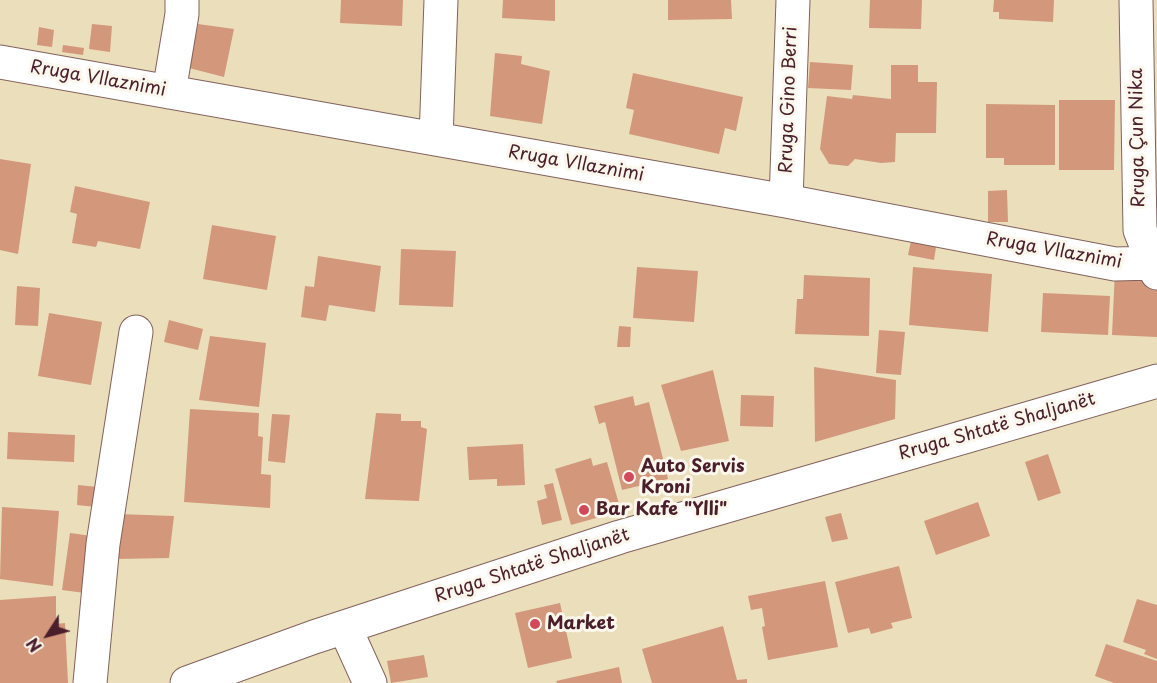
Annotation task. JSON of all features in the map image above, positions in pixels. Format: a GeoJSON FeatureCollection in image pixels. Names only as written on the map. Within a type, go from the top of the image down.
{"type":"FeatureCollection","features":[{"type":"Feature","properties":{"kind":"street"},"geometry":{"type":"LineString","coordinates":[[170,92],[182,14],[182,0]]}},
{"type":"Feature","properties":{"kind":"street"},"geometry":{"type":"LineString","coordinates":[[436,139],[441,0]]}},
{"type":"Feature","properties":{"kind":"street","name":"Rruga Gino Berri"},"geometry":{"type":"LineString","coordinates":[[786,201],[793,0]]}},
{"type":"Feature","properties":{"kind":"street","name":"Rruga Çun Nika"},"geometry":{"type":"LineString","coordinates":[[1136,0],[1140,230],[1154,268]]}},
{"type":"Feature","properties":{"kind":"street","name":"Rruga Vllaznimi"},"geometry":{"type":"LineString","coordinates":[[0,62],[786,201],[1114,264],[1154,268]]}},
{"type":"Feature","properties":{"kind":"street"},"geometry":{"type":"LineString","coordinates":[[90,683],[103,544],[136,332]]}},
{"type":"Feature","properties":{"kind":"street","name":"Rruga Shtatë Shaljanët"},"geometry":{"type":"LineString","coordinates":[[187,683],[345,627],[620,537],[1157,381]]}},
{"type":"Feature","properties":{"kind":"street"},"geometry":{"type":"LineString","coordinates":[[345,627],[370,683]]}},
{"type":"Feature","properties":{"kind":"building"},"geometry":{"type":"Polygon","coordinates":[[[341,0],[403,0],[402,26],[340,23],[341,0]]]}},
{"type":"Feature","properties":{"kind":"building"},"geometry":{"type":"Polygon","coordinates":[[[503,0],[555,0],[555,21],[502,18],[503,0]]]}},
{"type":"Feature","properties":{"kind":"building"},"geometry":{"type":"Polygon","coordinates":[[[668,0],[731,0],[732,19],[668,20],[668,0]]]}},
{"type":"Feature","properties":{"kind":"building"},"geometry":{"type":"Polygon","coordinates":[[[870,0],[922,0],[921,29],[869,28],[870,0]]]}},
{"type":"Feature","properties":{"kind":"building"},"geometry":{"type":"Polygon","coordinates":[[[994,0],[1054,0],[1053,22],[999,19],[999,12],[993,12],[994,0]]]}},
{"type":"Feature","properties":{"kind":"building"},"geometry":{"type":"Polygon","coordinates":[[[92,24],[112,26],[110,52],[89,49],[92,24]]]}},
{"type":"Feature","properties":{"kind":"building"},"geometry":{"type":"Polygon","coordinates":[[[198,24],[234,29],[224,77],[189,68],[198,24]]]}},
{"type":"Feature","properties":{"kind":"building"},"geometry":{"type":"Polygon","coordinates":[[[39,27],[54,30],[52,47],[37,45],[39,27]]]}},
{"type":"Feature","properties":{"kind":"building"},"geometry":{"type":"Polygon","coordinates":[[[63,45],[84,48],[83,55],[62,52],[63,45]]]}},
{"type":"Feature","properties":{"kind":"building"},"geometry":{"type":"Polygon","coordinates":[[[495,53],[522,56],[521,64],[550,71],[542,124],[490,116],[495,53]]]}},
{"type":"Feature","properties":{"kind":"building"},"geometry":{"type":"Polygon","coordinates":[[[810,62],[853,65],[851,90],[808,88],[810,62]]]}},
{"type":"Feature","properties":{"kind":"building"},"geometry":{"type":"Polygon","coordinates":[[[891,65],[918,65],[918,82],[937,82],[936,133],[896,133],[895,162],[881,163],[855,159],[848,166],[829,164],[820,149],[827,96],[852,99],[853,95],[891,99],[891,65]]]}},
{"type":"Feature","properties":{"kind":"building"},"geometry":{"type":"Polygon","coordinates":[[[633,73],[743,97],[736,131],[725,128],[719,154],[629,134],[634,110],[626,108],[633,73]]]}},
{"type":"Feature","properties":{"kind":"building"},"geometry":{"type":"Polygon","coordinates":[[[1059,100],[1115,100],[1114,170],[1059,170],[1059,100]]]}},
{"type":"Feature","properties":{"kind":"building"},"geometry":{"type":"Polygon","coordinates":[[[986,104],[1055,105],[1055,165],[1004,165],[1004,158],[986,158],[986,104]]]}},
{"type":"Feature","properties":{"kind":"building"},"geometry":{"type":"Polygon","coordinates":[[[0,159],[31,164],[18,254],[0,250],[0,159]]]}},
{"type":"Feature","properties":{"kind":"building"},"geometry":{"type":"Polygon","coordinates":[[[75,186],[150,202],[140,249],[98,241],[96,247],[72,243],[77,214],[70,212],[75,186]]]}},
{"type":"Feature","properties":{"kind":"building"},"geometry":{"type":"Polygon","coordinates":[[[1007,190],[1008,222],[988,222],[988,191],[1007,190]]]}},
{"type":"Feature","properties":{"kind":"building"},"geometry":{"type":"Polygon","coordinates":[[[212,225],[276,236],[267,290],[203,279],[212,225]]]}},
{"type":"Feature","properties":{"kind":"building"},"geometry":{"type":"Polygon","coordinates":[[[912,236],[937,241],[934,260],[908,255],[912,236]]]}},
{"type":"Feature","properties":{"kind":"building"},"geometry":{"type":"Polygon","coordinates":[[[401,249],[456,251],[453,307],[399,305],[401,249]]]}},
{"type":"Feature","properties":{"kind":"building"},"geometry":{"type":"Polygon","coordinates":[[[318,256],[381,266],[375,312],[329,305],[326,321],[301,317],[305,286],[314,287],[318,256]]]}},
{"type":"Feature","properties":{"kind":"building"},"geometry":{"type":"Polygon","coordinates":[[[637,267],[698,271],[694,322],[633,318],[637,267]]]}},
{"type":"Feature","properties":{"kind":"building"},"geometry":{"type":"Polygon","coordinates":[[[913,267],[992,274],[988,332],[909,325],[913,267]]]}},
{"type":"Feature","properties":{"kind":"building"},"geometry":{"type":"Polygon","coordinates":[[[1115,270],[1150,280],[1157,291],[1157,337],[1112,335],[1115,270]]]}},
{"type":"Feature","properties":{"kind":"building"},"geometry":{"type":"Polygon","coordinates":[[[804,275],[870,278],[869,336],[795,334],[797,299],[803,299],[804,275]]]}},
{"type":"Feature","properties":{"kind":"building"},"geometry":{"type":"Polygon","coordinates":[[[17,286],[40,288],[38,326],[15,325],[17,286]]]}},
{"type":"Feature","properties":{"kind":"building"},"geometry":{"type":"Polygon","coordinates":[[[1043,293],[1110,296],[1108,335],[1041,332],[1043,293]]]}},
{"type":"Feature","properties":{"kind":"building"},"geometry":{"type":"Polygon","coordinates":[[[49,313],[102,322],[91,385],[38,376],[49,313]]]}},
{"type":"Feature","properties":{"kind":"building"},"geometry":{"type":"Polygon","coordinates":[[[169,320],[203,329],[198,350],[164,342],[169,320]]]}},
{"type":"Feature","properties":{"kind":"building"},"geometry":{"type":"Polygon","coordinates":[[[619,326],[631,327],[630,347],[617,347],[619,326]]]}},
{"type":"Feature","properties":{"kind":"building"},"geometry":{"type":"Polygon","coordinates":[[[879,330],[905,332],[901,375],[876,373],[879,330]]]}},
{"type":"Feature","properties":{"kind":"building"},"geometry":{"type":"Polygon","coordinates":[[[210,336],[266,343],[259,407],[199,400],[210,336]]]}},
{"type":"Feature","properties":{"kind":"building"},"geometry":{"type":"Polygon","coordinates":[[[814,367],[896,380],[895,419],[815,442],[814,367]]]}},
{"type":"Feature","properties":{"kind":"building"},"geometry":{"type":"Polygon","coordinates":[[[713,370],[729,441],[681,451],[661,385],[713,370]]]}},
{"type":"Feature","properties":{"kind":"building"},"geometry":{"type":"Polygon","coordinates":[[[741,395],[774,396],[773,427],[740,426],[741,395]]]}},
{"type":"Feature","properties":{"kind":"building"},"geometry":{"type":"Polygon","coordinates":[[[633,396],[635,406],[649,402],[668,479],[622,490],[605,422],[599,424],[594,406],[633,396]]]}},
{"type":"Feature","properties":{"kind":"building"},"geometry":{"type":"Polygon","coordinates":[[[190,409],[259,413],[258,436],[263,437],[261,474],[271,475],[270,508],[184,502],[190,409]]]}},
{"type":"Feature","properties":{"kind":"building"},"geometry":{"type":"Polygon","coordinates":[[[376,413],[401,414],[401,421],[421,421],[421,427],[427,429],[419,501],[365,499],[376,413]]]}},
{"type":"Feature","properties":{"kind":"building"},"geometry":{"type":"Polygon","coordinates":[[[272,414],[290,415],[285,463],[268,461],[272,414]]]}},
{"type":"Feature","properties":{"kind":"building"},"geometry":{"type":"Polygon","coordinates":[[[8,432],[75,435],[74,462],[7,459],[8,432]]]}},
{"type":"Feature","properties":{"kind":"building"},"geometry":{"type":"Polygon","coordinates":[[[523,444],[525,485],[497,486],[497,479],[469,480],[467,447],[523,444]]]}},
{"type":"Feature","properties":{"kind":"building"},"geometry":{"type":"Polygon","coordinates":[[[1048,454],[1061,493],[1038,501],[1025,462],[1048,454]]]}},
{"type":"Feature","properties":{"kind":"building"},"geometry":{"type":"Polygon","coordinates":[[[591,458],[593,466],[607,462],[621,511],[571,525],[555,469],[591,458]]]}},
{"type":"Feature","properties":{"kind":"building"},"geometry":{"type":"Polygon","coordinates":[[[553,483],[562,520],[542,525],[537,501],[547,498],[544,485],[553,483]]]}},
{"type":"Feature","properties":{"kind":"building"},"geometry":{"type":"Polygon","coordinates":[[[78,485],[98,487],[96,507],[77,505],[78,485]]]}},
{"type":"Feature","properties":{"kind":"building"},"geometry":{"type":"Polygon","coordinates":[[[978,502],[990,536],[936,555],[924,521],[978,502]]]}},
{"type":"Feature","properties":{"kind":"building"},"geometry":{"type":"Polygon","coordinates":[[[2,507],[59,511],[53,586],[0,579],[2,507]]]}},
{"type":"Feature","properties":{"kind":"building"},"geometry":{"type":"Polygon","coordinates":[[[841,513],[848,539],[832,542],[825,517],[841,513]]]}},
{"type":"Feature","properties":{"kind":"building"},"geometry":{"type":"Polygon","coordinates":[[[118,514],[174,516],[169,558],[116,559],[118,514]]]}},
{"type":"Feature","properties":{"kind":"building"},"geometry":{"type":"Polygon","coordinates":[[[70,533],[92,536],[85,593],[62,590],[70,533]]]}},
{"type":"Feature","properties":{"kind":"building"},"geometry":{"type":"Polygon","coordinates":[[[899,566],[912,618],[891,623],[893,628],[871,634],[869,628],[848,633],[835,582],[899,566]]]}},
{"type":"Feature","properties":{"kind":"building"},"geometry":{"type":"Polygon","coordinates":[[[825,581],[838,647],[768,660],[762,627],[765,626],[762,608],[751,610],[748,596],[825,581]]]}},
{"type":"Feature","properties":{"kind":"building"},"geometry":{"type":"Polygon","coordinates":[[[56,596],[56,624],[65,623],[68,683],[0,683],[0,600],[56,596]]]}},
{"type":"Feature","properties":{"kind":"building"},"geometry":{"type":"Polygon","coordinates":[[[1137,599],[1157,605],[1157,659],[1144,654],[1146,650],[1123,642],[1137,599]]]}},
{"type":"Feature","properties":{"kind":"building"},"geometry":{"type":"Polygon","coordinates":[[[560,603],[572,658],[528,668],[515,613],[560,603]]]}},
{"type":"Feature","properties":{"kind":"building"},"geometry":{"type":"Polygon","coordinates":[[[723,626],[737,680],[747,679],[747,683],[652,683],[642,649],[723,626]]]}},
{"type":"Feature","properties":{"kind":"building"},"geometry":{"type":"Polygon","coordinates":[[[1106,644],[1157,661],[1157,683],[1114,683],[1095,676],[1106,644]]]}},
{"type":"Feature","properties":{"kind":"building"},"geometry":{"type":"Polygon","coordinates":[[[424,655],[428,677],[391,683],[387,661],[424,655]]]}},
{"type":"Feature","properties":{"kind":"building"},"geometry":{"type":"Polygon","coordinates":[[[619,667],[622,683],[557,683],[556,681],[619,667]]]}},
{"type":"Feature","properties":{"kind":"place","name":"Auto Servis Kroni"},"geometry":{"type":"Point","coordinates":[629,477]}},
{"type":"Feature","properties":{"kind":"place","name":"Bar Kafe \"Ylli\""},"geometry":{"type":"Point","coordinates":[584,510]}},
{"type":"Feature","properties":{"kind":"place","name":"Market"},"geometry":{"type":"Point","coordinates":[535,624]}}]}
